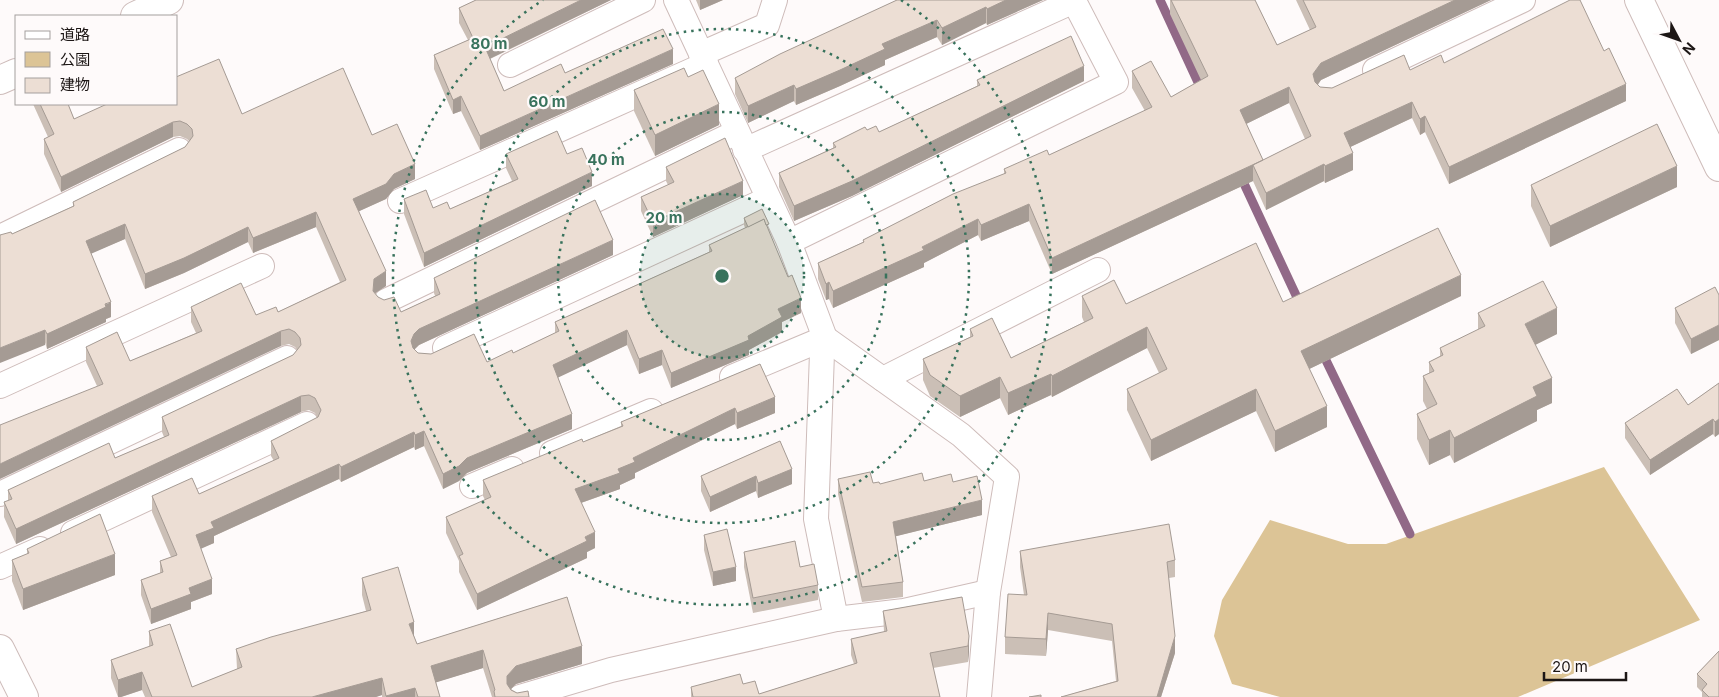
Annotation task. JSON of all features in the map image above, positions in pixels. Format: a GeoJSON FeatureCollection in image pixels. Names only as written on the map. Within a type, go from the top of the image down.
{"type":"FeatureCollection","features":[{"type":"Feature","properties":{"kind":"street"},"geometry":{"type":"LineString","coordinates":[[137,15],[169,0]]}},
{"type":"Feature","properties":{"kind":"street"},"geometry":{"type":"LineString","coordinates":[[510,65],[643,0]]}},
{"type":"Feature","properties":{"kind":"street"},"geometry":{"type":"LineString","coordinates":[[676,0],[788,242],[825,338],[822,353],[816,519],[836,619]]}},
{"type":"Feature","properties":{"kind":"street"},"geometry":{"type":"LineString","coordinates":[[400,201],[703,59],[767,25],[775,0]]}},
{"type":"Feature","properties":{"kind":"street"},"geometry":{"type":"LineString","coordinates":[[1354,80],[1523,0]]}},
{"type":"Feature","properties":{"kind":"street"},"geometry":{"type":"LineString","coordinates":[[1639,0],[1719,167]]}},
{"type":"Feature","properties":{"kind":"street"},"geometry":{"type":"LineString","coordinates":[[386,301],[741,141],[1074,1],[1116,82],[788,242]]}},
{"type":"Feature","properties":{"kind":"street"},"geometry":{"type":"LineString","coordinates":[[0,80],[15,73]]}},
{"type":"Feature","properties":{"kind":"street"},"geometry":{"type":"LineString","coordinates":[[0,236],[180,150]]}},
{"type":"Feature","properties":{"kind":"street"},"geometry":{"type":"LineString","coordinates":[[425,357],[768,199]]}},
{"type":"Feature","properties":{"kind":"street"},"geometry":{"type":"LineString","coordinates":[[0,386],[262,266]]}},
{"type":"Feature","properties":{"kind":"street"},"geometry":{"type":"LineString","coordinates":[[883,379],[1098,270]]}},
{"type":"Feature","properties":{"kind":"street"},"geometry":{"type":"LineString","coordinates":[[825,338],[961,435],[1007,477],[988,592],[979,697]]}},
{"type":"Feature","properties":{"kind":"street"},"geometry":{"type":"LineString","coordinates":[[708,388],[825,338]]}},
{"type":"Feature","properties":{"kind":"street"},"geometry":{"type":"LineString","coordinates":[[0,494],[287,358]]}},
{"type":"Feature","properties":{"kind":"street"},"geometry":{"type":"LineString","coordinates":[[472,486],[671,403]]}},
{"type":"Feature","properties":{"kind":"street"},"geometry":{"type":"LineString","coordinates":[[0,567],[307,424]]}},
{"type":"Feature","properties":{"kind":"street"},"geometry":{"type":"LineString","coordinates":[[520,697],[611,670],[836,619],[904,612],[988,592]]}},
{"type":"Feature","properties":{"kind":"street"},"geometry":{"type":"LineString","coordinates":[[0,649],[24,697]]}},
{"type":"Feature","properties":{"kind":"green space"},"geometry":{"type":"Polygon","coordinates":[[[1604,467],[1700,620],[1518,697],[1280,697],[1232,684],[1214,636],[1222,600],[1270,520],[1348,544],[1386,544],[1604,467]]]}},
{"type":"Feature","properties":{"kind":"building"},"geometry":{"type":"Polygon","coordinates":[[[476,0],[581,0],[485,47],[504,91],[561,64],[565,73],[663,29],[673,49],[480,136],[461,96],[453,100],[434,55],[473,38],[459,8],[476,0]]]}},
{"type":"Feature","properties":{"kind":"building"},"geometry":{"type":"Polygon","coordinates":[[[897,0],[1006,0],[987,9],[986,7],[942,28],[937,20],[882,44],[885,49],[840,70],[796,89],[794,85],[748,106],[735,78],[780,54],[897,0]]]}},
{"type":"Feature","properties":{"kind":"building"},"geometry":{"type":"Polygon","coordinates":[[[1171,0],[1255,0],[1277,45],[1316,27],[1303,0],[1455,0],[1321,63],[1313,74],[1315,82],[1320,87],[1332,88],[1404,55],[1410,70],[1441,55],[1444,63],[1570,0],[1580,0],[1604,51],[1609,48],[1626,84],[1449,167],[1425,116],[1420,119],[1412,102],[1344,133],[1353,153],[1325,166],[1324,164],[1266,193],[1253,165],[1263,160],[1052,258],[1029,204],[981,225],[978,219],[922,247],[924,250],[833,291],[829,282],[826,284],[818,263],[864,242],[863,240],[953,194],[1006,173],[1004,169],[1047,150],[1049,155],[1152,107],[1132,71],[1151,61],[1171,97],[1208,76],[1171,0]],[[1289,87],[1240,110],[1263,160],[1311,136],[1289,87]]]}},
{"type":"Feature","properties":{"kind":"building"},"geometry":{"type":"Polygon","coordinates":[[[1071,36],[1084,66],[852,181],[794,206],[779,173],[836,147],[833,143],[865,127],[867,130],[876,126],[879,132],[980,85],[977,80],[1071,36]]]}},
{"type":"Feature","properties":{"kind":"building"},"geometry":{"type":"Polygon","coordinates":[[[219,59],[242,114],[343,68],[372,135],[397,124],[415,164],[394,174],[386,184],[353,199],[386,271],[374,279],[373,291],[384,300],[394,297],[401,312],[440,294],[434,278],[595,200],[613,240],[419,329],[411,341],[413,348],[418,353],[431,354],[474,334],[487,362],[512,350],[513,353],[559,331],[555,322],[712,251],[709,245],[764,219],[788,277],[792,275],[801,298],[778,309],[782,317],[748,336],[749,340],[671,373],[662,350],[639,359],[627,330],[553,365],[572,414],[467,458],[459,466],[443,474],[424,431],[415,435],[414,432],[341,467],[339,464],[211,522],[214,528],[196,535],[212,579],[189,588],[191,594],[151,609],[141,580],[163,572],[160,561],[177,555],[152,496],[192,478],[199,494],[279,458],[271,441],[318,417],[321,410],[315,398],[309,395],[301,396],[16,529],[4,502],[12,499],[8,490],[109,443],[115,458],[169,435],[162,417],[293,355],[301,345],[300,338],[289,329],[281,331],[0,464],[0,425],[103,384],[86,347],[117,332],[130,361],[202,331],[191,307],[241,283],[256,315],[276,307],[278,312],[346,280],[316,212],[253,238],[248,227],[184,258],[145,274],[125,224],[86,241],[111,302],[105,304],[106,307],[47,334],[45,330],[0,348],[0,235],[11,232],[12,234],[74,206],[73,202],[185,147],[193,136],[192,129],[187,124],[180,121],[173,122],[61,177],[44,139],[54,134],[40,105],[68,105],[74,119],[105,105],[178,105],[178,76],[219,59]]]}},
{"type":"Feature","properties":{"kind":"building"},"geometry":{"type":"Polygon","coordinates":[[[684,68],[688,77],[703,70],[719,104],[655,135],[634,90],[684,68]]]}},
{"type":"Feature","properties":{"kind":"building"},"geometry":{"type":"Polygon","coordinates":[[[1657,124],[1677,166],[1550,226],[1531,185],[1657,124]]]}},
{"type":"Feature","properties":{"kind":"building"},"geometry":{"type":"Polygon","coordinates":[[[557,131],[567,154],[582,148],[592,172],[424,253],[404,199],[426,190],[433,208],[447,202],[450,209],[518,179],[506,154],[557,131]]]}},
{"type":"Feature","properties":{"kind":"building"},"geometry":{"type":"Polygon","coordinates":[[[725,138],[743,181],[653,222],[641,197],[674,182],[666,167],[725,138]]]}},
{"type":"Feature","properties":{"kind":"building"},"geometry":{"type":"Polygon","coordinates":[[[762,209],[769,224],[766,225],[764,219],[748,227],[744,218],[762,209]]]}},
{"type":"Feature","properties":{"kind":"building"},"geometry":{"type":"Polygon","coordinates":[[[1438,228],[1461,275],[1301,351],[1327,406],[1275,431],[1256,389],[1151,440],[1127,389],[1167,369],[1147,327],[1052,376],[1051,374],[1008,393],[1000,377],[960,396],[930,375],[923,359],[973,336],[970,329],[992,318],[1011,358],[1093,318],[1082,296],[1114,280],[1126,304],[1256,243],[1283,302],[1438,228]]]}},
{"type":"Feature","properties":{"kind":"building"},"geometry":{"type":"Polygon","coordinates":[[[1543,281],[1557,308],[1525,324],[1552,378],[1533,387],[1537,396],[1454,438],[1450,430],[1429,440],[1417,414],[1437,404],[1423,376],[1434,371],[1429,362],[1443,355],[1440,348],[1485,326],[1478,313],[1543,281]]]}},
{"type":"Feature","properties":{"kind":"building"},"geometry":{"type":"Polygon","coordinates":[[[1715,287],[1719,295],[1719,325],[1691,339],[1675,308],[1715,287]]]}},
{"type":"Feature","properties":{"kind":"building"},"geometry":{"type":"Polygon","coordinates":[[[760,364],[775,397],[737,413],[735,408],[633,458],[635,462],[618,469],[620,473],[575,489],[595,532],[585,537],[587,541],[477,594],[459,556],[463,554],[446,517],[491,497],[483,480],[582,439],[583,442],[623,426],[621,422],[760,364]]]}},
{"type":"Feature","properties":{"kind":"building"},"geometry":{"type":"Polygon","coordinates":[[[1719,383],[1719,419],[1715,422],[1713,419],[1650,460],[1625,423],[1677,389],[1688,405],[1719,383]]]}},
{"type":"Feature","properties":{"kind":"building"},"geometry":{"type":"Polygon","coordinates":[[[780,441],[792,469],[758,483],[756,476],[710,497],[701,476],[780,441]]]}},
{"type":"Feature","properties":{"kind":"building"},"geometry":{"type":"Polygon","coordinates":[[[870,472],[873,483],[879,482],[880,484],[922,473],[924,481],[951,474],[953,482],[977,476],[982,500],[893,522],[903,582],[862,587],[838,479],[870,472]]]}},
{"type":"Feature","properties":{"kind":"building"},"geometry":{"type":"Polygon","coordinates":[[[100,514],[115,554],[23,589],[12,560],[29,553],[27,549],[100,514]]]}},
{"type":"Feature","properties":{"kind":"building"},"geometry":{"type":"Polygon","coordinates":[[[1169,524],[1175,560],[1167,562],[1175,636],[1157,697],[1061,697],[1118,681],[1112,624],[1048,613],[1046,639],[1005,637],[1008,594],[1027,595],[1020,551],[1169,524]]]}},
{"type":"Feature","properties":{"kind":"building"},"geometry":{"type":"Polygon","coordinates":[[[727,529],[736,567],[713,572],[704,535],[727,529]]]}},
{"type":"Feature","properties":{"kind":"building"},"geometry":{"type":"Polygon","coordinates":[[[795,541],[800,567],[814,564],[818,585],[753,598],[744,552],[795,541]]]}},
{"type":"Feature","properties":{"kind":"building"},"geometry":{"type":"Polygon","coordinates":[[[398,567],[414,622],[409,624],[417,644],[567,597],[582,646],[516,666],[507,676],[507,684],[511,690],[517,693],[528,691],[529,697],[495,697],[495,690],[483,650],[431,666],[440,697],[418,697],[415,688],[386,696],[382,678],[312,697],[152,697],[142,672],[118,680],[111,660],[153,645],[149,631],[170,624],[192,687],[242,667],[236,649],[271,637],[371,610],[362,578],[398,567]]]}},
{"type":"Feature","properties":{"kind":"building"},"geometry":{"type":"Polygon","coordinates":[[[962,597],[969,636],[968,646],[930,653],[940,697],[693,697],[691,687],[740,674],[743,684],[755,681],[759,694],[857,663],[851,639],[887,631],[883,611],[962,597]]]}},
{"type":"Feature","properties":{"kind":"building"},"geometry":{"type":"Polygon","coordinates":[[[1719,651],[1719,697],[1709,697],[1702,690],[1707,684],[1697,674],[1719,651]]]}},
{"type":"Feature","properties":{"kind":"waterway"},"geometry":{"type":"LineString","coordinates":[[1160,0],[1203,93]]}},
{"type":"Feature","properties":{"kind":"waterway"},"geometry":{"type":"LineString","coordinates":[[1240,175],[1301,306]]}},
{"type":"Feature","properties":{"kind":"waterway"},"geometry":{"type":"LineString","coordinates":[[1321,350],[1410,534]]}}]}
